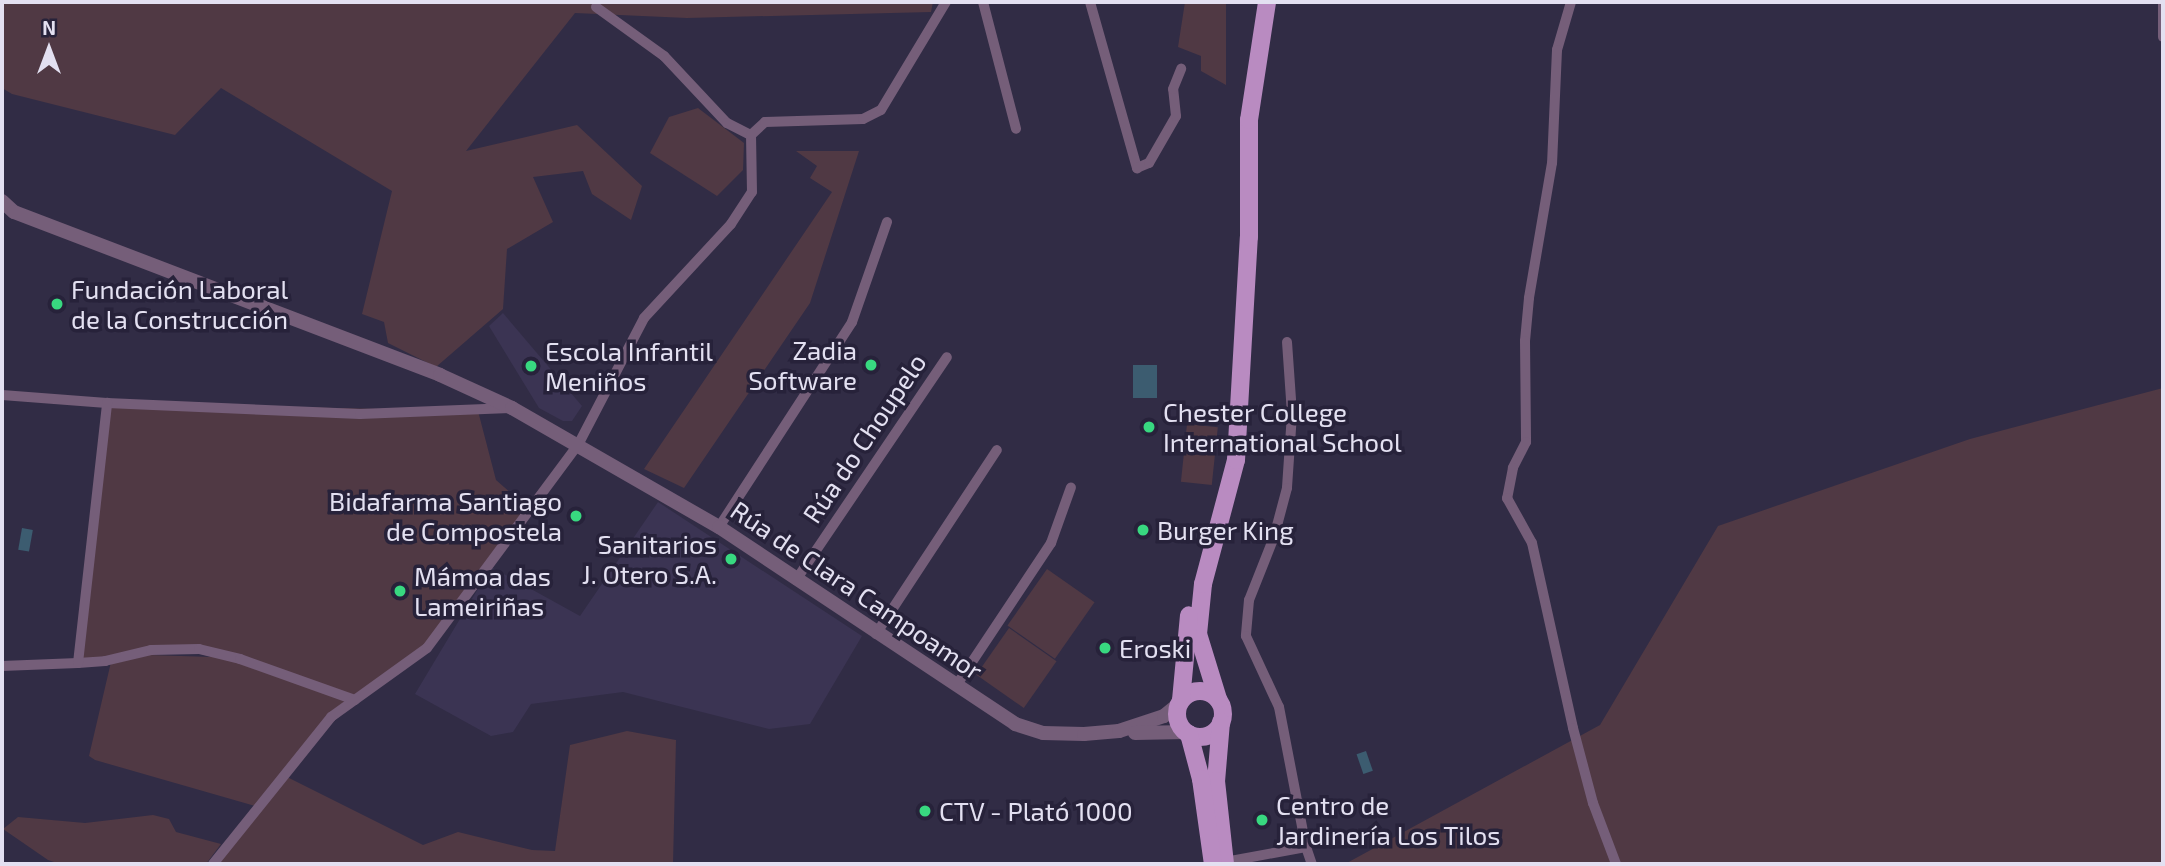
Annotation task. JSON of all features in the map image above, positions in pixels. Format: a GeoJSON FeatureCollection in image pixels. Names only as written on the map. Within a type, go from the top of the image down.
{"type":"FeatureCollection","features":[{"type":"Feature","properties":{"kind":"main road"},"geometry":{"type":"LineString","coordinates":[[1221,864],[1216,781],[1223,710],[1198,634],[1203,584],[1237,447],[1249,237],[1249,120],[1267,2]]}},
{"type":"Feature","properties":{"kind":"main road"},"geometry":{"type":"LineString","coordinates":[[1249,237],[1278,2]]}},
{"type":"Feature","properties":{"kind":"main road"},"geometry":{"type":"LineString","coordinates":[[1221,864],[1187,733],[1178,723],[1194,578],[1216,518],[1224,506]]}},
{"type":"Feature","properties":{"kind":"main road"},"geometry":{"type":"LineString","coordinates":[[1180,702],[1199,691],[1218,699]]}},
{"type":"Feature","properties":{"kind":"main road"},"geometry":{"type":"LineString","coordinates":[[1187,733],[1208,735],[1221,722]]}},
{"type":"Feature","properties":{"kind":"street"},"geometry":{"type":"LineString","coordinates":[[213,864],[331,717],[427,648],[578,445],[644,318],[731,224],[752,192],[751,135],[765,122],[863,119],[881,110],[946,2]]}},
{"type":"Feature","properties":{"kind":"street"},"geometry":{"type":"LineString","coordinates":[[983,2],[1016,129]]}},
{"type":"Feature","properties":{"kind":"street"},"geometry":{"type":"LineString","coordinates":[[1090,2],[1137,168],[1149,163],[1176,116],[1173,89],[1181,69]]}},
{"type":"Feature","properties":{"kind":"street"},"geometry":{"type":"LineString","coordinates":[[1571,2],[1557,51],[1552,163],[1529,298],[1525,341],[1526,443],[1513,468],[1507,498],[1532,543],[1573,728],[1593,803],[1616,864]]}},
{"type":"Feature","properties":{"kind":"street"},"geometry":{"type":"LineString","coordinates":[[2163,2],[2163,37]]}},
{"type":"Feature","properties":{"kind":"street"},"geometry":{"type":"LineString","coordinates":[[596,7],[664,55],[727,123],[751,135]]}},
{"type":"Feature","properties":{"kind":"street","name":"Rúa de Clara Campoamor"},"geometry":{"type":"LineString","coordinates":[[2,201],[14,212],[440,375],[512,408],[719,527],[1015,724],[1043,733],[1119,731]]}},
{"type":"Feature","properties":{"kind":"street"},"geometry":{"type":"LineString","coordinates":[[719,527],[852,322],[887,222]]}},
{"type":"Feature","properties":{"kind":"street"},"geometry":{"type":"LineString","coordinates":[[1287,342],[1292,414],[1287,488],[1274,537],[1249,600],[1246,636],[1279,707],[1306,847],[1312,864]]}},
{"type":"Feature","properties":{"kind":"street","name":"Rúa do Choupelo"},"geometry":{"type":"LineString","coordinates":[[796,580],[947,357]]}},
{"type":"Feature","properties":{"kind":"street"},"geometry":{"type":"LineString","coordinates":[[2,395],[107,403],[360,414],[512,408]]}},
{"type":"Feature","properties":{"kind":"street"},"geometry":{"type":"LineString","coordinates":[[78,663],[107,403]]}},
{"type":"Feature","properties":{"kind":"street"},"geometry":{"type":"LineString","coordinates":[[876,634],[998,450]]}},
{"type":"Feature","properties":{"kind":"street"},"geometry":{"type":"LineString","coordinates":[[956,687],[1051,543],[1071,487]]}},
{"type":"Feature","properties":{"kind":"street"},"geometry":{"type":"LineString","coordinates":[[2,666],[105,661],[151,650],[199,649],[240,659],[355,700]]}},
{"type":"Feature","properties":{"kind":"street"},"geometry":{"type":"LineString","coordinates":[[1119,731],[1164,716],[1180,702]]}},
{"type":"Feature","properties":{"kind":"street"},"geometry":{"type":"LineString","coordinates":[[1119,731],[1187,733]]}},
{"type":"Feature","properties":{"kind":"street"},"geometry":{"type":"LineString","coordinates":[[1221,864],[1306,847]]}},
{"type":"Feature","properties":{"kind":"shaded area"},"geometry":{"type":"Polygon","coordinates":[[[2,2],[933,2],[931,12],[687,18],[575,13],[466,151],[577,125],[642,186],[631,220],[592,194],[583,171],[533,177],[553,222],[507,249],[503,309],[436,367],[388,343],[384,322],[362,314],[392,191],[221,88],[175,135],[12,94],[2,88],[2,2]]]}},
{"type":"Feature","properties":{"kind":"shaded area"},"geometry":{"type":"Polygon","coordinates":[[[1185,2],[1226,2],[1226,85],[1201,71],[1201,56],[1178,47],[1185,2]]]}},
{"type":"Feature","properties":{"kind":"shaded area"},"geometry":{"type":"Polygon","coordinates":[[[698,108],[744,143],[743,170],[717,196],[650,153],[669,117],[698,108]]]}},
{"type":"Feature","properties":{"kind":"shaded area"},"geometry":{"type":"Polygon","coordinates":[[[796,151],[859,151],[810,303],[684,488],[644,469],[832,192],[810,178],[817,166],[796,151]]]}},
{"type":"Feature","properties":{"kind":"shaded area","name":"Escola Infantil Meniños"},"geometry":{"type":"Polygon","coordinates":[[[503,313],[582,406],[572,421],[563,421],[539,408],[489,326],[503,313]]]}},
{"type":"Feature","properties":{"kind":"shaded area"},"geometry":{"type":"Polygon","coordinates":[[[2163,388],[2163,864],[1345,864],[1600,725],[1718,526],[1970,439],[2163,388]]]}},
{"type":"Feature","properties":{"kind":"shaded area"},"geometry":{"type":"Polygon","coordinates":[[[107,403],[478,411],[496,480],[530,510],[427,648],[326,724],[285,776],[423,845],[458,832],[532,850],[555,851],[570,745],[627,731],[676,740],[673,864],[213,864],[259,807],[95,760],[89,756],[111,662],[149,655],[212,657],[184,650],[78,663],[107,403]]]}},
{"type":"Feature","properties":{"kind":"shaded area"},"geometry":{"type":"Polygon","coordinates":[[[1187,424],[1218,427],[1212,485],[1181,482],[1187,424]]]}},
{"type":"Feature","properties":{"kind":"shaded area"},"geometry":{"type":"Polygon","coordinates":[[[658,502],[862,636],[810,724],[769,729],[623,692],[531,704],[513,732],[491,736],[415,694],[491,567],[580,616],[658,502]]]}},
{"type":"Feature","properties":{"kind":"shaded area"},"geometry":{"type":"Polygon","coordinates":[[[1047,569],[1095,602],[1055,659],[1007,626],[1047,569]]]}},
{"type":"Feature","properties":{"kind":"shaded area"},"geometry":{"type":"Polygon","coordinates":[[[1009,628],[1057,661],[1024,708],[976,675],[1009,628]]]}},
{"type":"Feature","properties":{"kind":"shaded area"},"geometry":{"type":"Polygon","coordinates":[[[153,815],[169,819],[176,832],[221,844],[206,864],[60,864],[48,860],[3,829],[18,817],[85,823],[153,815]]]}},
{"type":"Feature","properties":{"kind":"water"},"geometry":{"type":"Polygon","coordinates":[[[1133,365],[1157,365],[1157,398],[1133,398],[1133,365]]]}},
{"type":"Feature","properties":{"kind":"water"},"geometry":{"type":"Polygon","coordinates":[[[22,528],[33,530],[29,552],[18,550],[22,528]]]}},
{"type":"Feature","properties":{"kind":"water"},"geometry":{"type":"Polygon","coordinates":[[[1366,751],[1373,771],[1363,774],[1357,754],[1366,751]]]}},
{"type":"Feature","properties":{"kind":"place","name":"Fundación Laboral de la Construcción"},"geometry":{"type":"Point","coordinates":[57,304]}},
{"type":"Feature","properties":{"kind":"place","name":"Zadia Software"},"geometry":{"type":"Point","coordinates":[871,365]}},
{"type":"Feature","properties":{"kind":"place","name":"Escola Infantil Meniños"},"geometry":{"type":"Point","coordinates":[531,366]}},
{"type":"Feature","properties":{"kind":"place","name":"Chester College International School"},"geometry":{"type":"Point","coordinates":[1149,427]}},
{"type":"Feature","properties":{"kind":"place","name":"Bidafarma Santiago de Compostela"},"geometry":{"type":"Point","coordinates":[576,516]}},
{"type":"Feature","properties":{"kind":"place","name":"Burger King"},"geometry":{"type":"Point","coordinates":[1143,530]}},
{"type":"Feature","properties":{"kind":"place","name":"Sanitarios J. Otero S.A."},"geometry":{"type":"Point","coordinates":[731,559]}},
{"type":"Feature","properties":{"kind":"place","name":"Mámoa das Lameiriñas"},"geometry":{"type":"Point","coordinates":[400,591]}},
{"type":"Feature","properties":{"kind":"place","name":"Eroski"},"geometry":{"type":"Point","coordinates":[1105,648]}},
{"type":"Feature","properties":{"kind":"place","name":"CTV - Plató 1000"},"geometry":{"type":"Point","coordinates":[925,811]}},
{"type":"Feature","properties":{"kind":"place","name":"Centro de Jardinería Los Tilos"},"geometry":{"type":"Point","coordinates":[1262,820]}}]}
